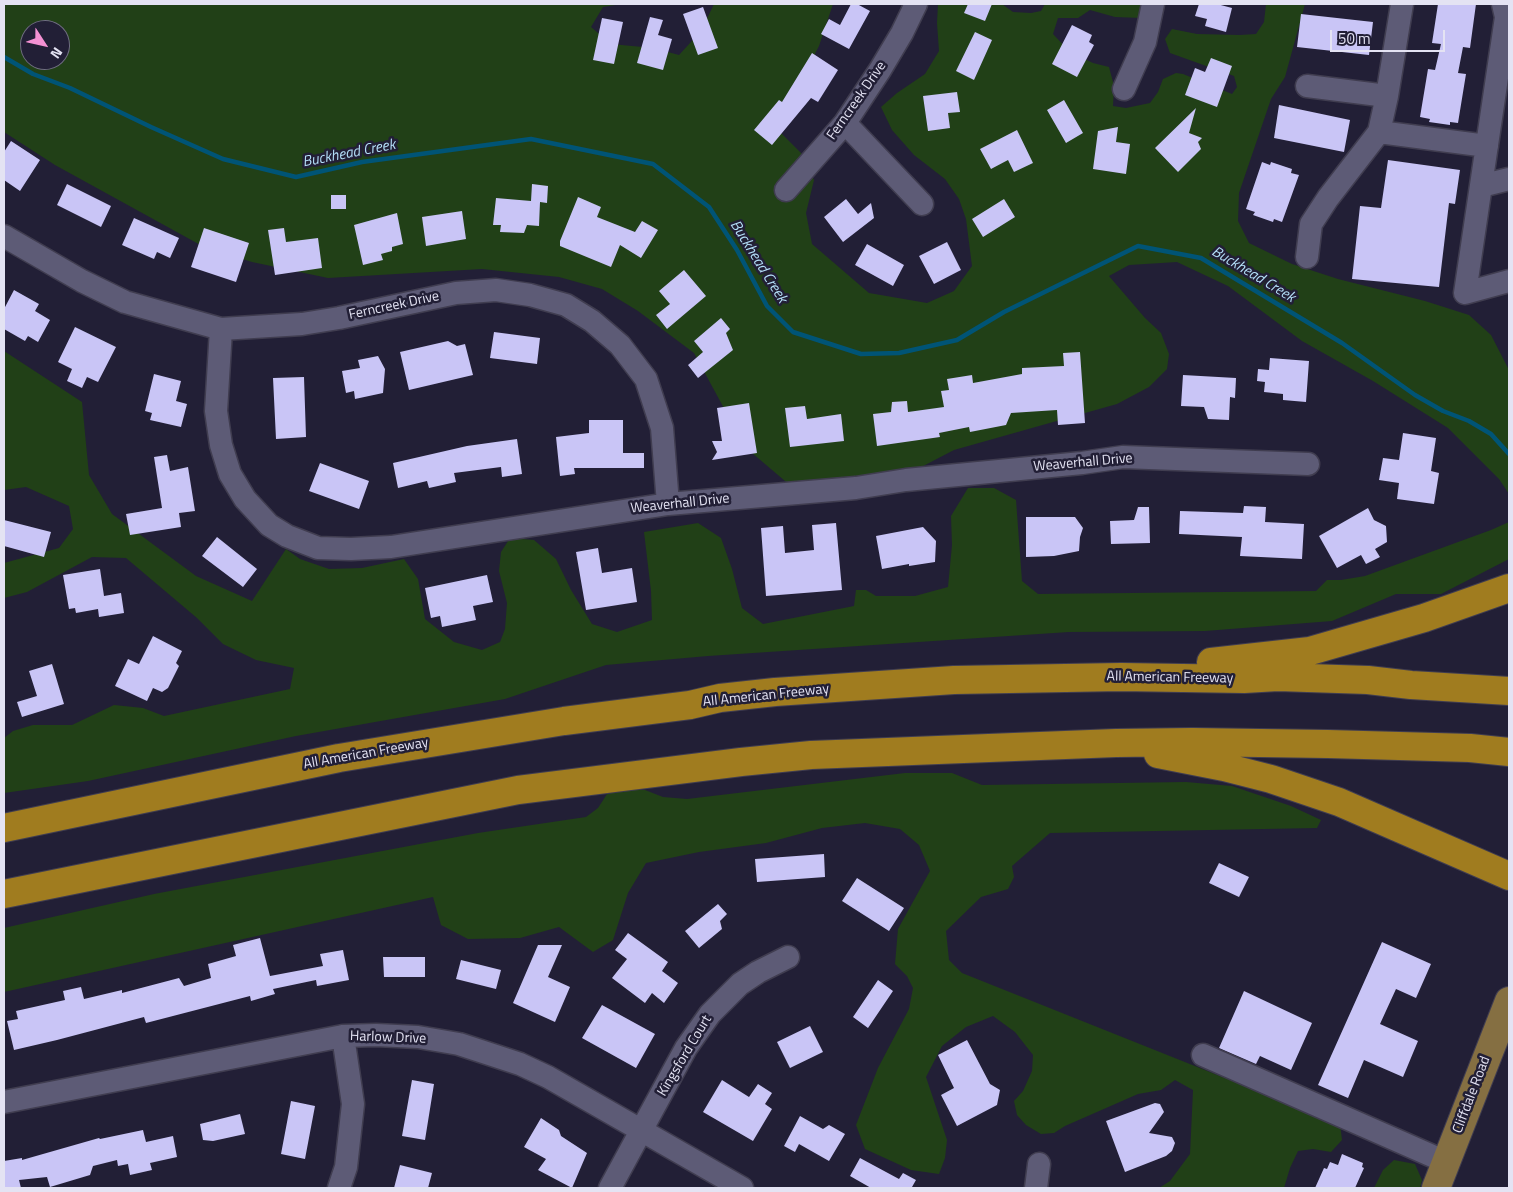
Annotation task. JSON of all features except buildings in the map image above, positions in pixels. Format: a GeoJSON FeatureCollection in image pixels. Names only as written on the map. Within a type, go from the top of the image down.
{"type":"FeatureCollection","features":[{"type":"Feature","properties":{"kind":"highway"},"geometry":{"type":"LineString","coordinates":[[1120,676],[1177,666],[1310,652],[1424,618],[1509,588]]}},
{"type":"Feature","properties":{"kind":"highway","name":"All American Freeway"},"geometry":{"type":"LineString","coordinates":[[4,828],[339,758],[564,721],[690,705],[720,698],[775,692],[954,680],[1120,676],[1278,677],[1368,680],[1411,685],[1509,691]]}},
{"type":"Feature","properties":{"kind":"highway"},"geometry":{"type":"LineString","coordinates":[[4,894],[518,790],[731,763],[811,755],[1116,743],[1192,742],[1470,748],[1509,752]]}},
{"type":"Feature","properties":{"kind":"highway"},"geometry":{"type":"LineString","coordinates":[[1116,743],[1271,779],[1339,802],[1509,876]]}},
{"type":"Feature","properties":{"kind":"main road","name":"Cliffdale Road"},"geometry":{"type":"LineString","coordinates":[[1436,1188],[1509,1002]]}},
{"type":"Feature","properties":{"kind":"street","name":"Ferncreek Drive"},"geometry":{"type":"LineString","coordinates":[[786,190],[845,123],[902,34],[916,4]]}},
{"type":"Feature","properties":{"kind":"street"},"geometry":{"type":"LineString","coordinates":[[1124,89],[1145,42],[1153,4]]}},
{"type":"Feature","properties":{"kind":"street"},"geometry":{"type":"LineString","coordinates":[[1307,257],[1311,224],[1328,198],[1379,132],[1387,96],[1402,4]]}},
{"type":"Feature","properties":{"kind":"street"},"geometry":{"type":"LineString","coordinates":[[1506,18],[1465,293],[1509,281]]}},
{"type":"Feature","properties":{"kind":"street"},"geometry":{"type":"LineString","coordinates":[[1307,86],[1387,96]]}},
{"type":"Feature","properties":{"kind":"street"},"geometry":{"type":"LineString","coordinates":[[845,123],[922,204]]}},
{"type":"Feature","properties":{"kind":"street"},"geometry":{"type":"LineString","coordinates":[[1379,132],[1487,146]]}},
{"type":"Feature","properties":{"kind":"street"},"geometry":{"type":"LineString","coordinates":[[1480,186],[1509,179]]}},
{"type":"Feature","properties":{"kind":"street","name":"Ferncreek Drive"},"geometry":{"type":"LineString","coordinates":[[4,236],[82,281],[125,302],[221,329],[302,324],[330,320],[456,293],[496,290],[530,295],[566,305],[592,321],[620,345],[646,379],[662,428],[668,504]]}},
{"type":"Feature","properties":{"kind":"street","name":"Weaverhall Drive"},"geometry":{"type":"LineString","coordinates":[[221,329],[216,411],[221,445],[230,474],[244,500],[269,525],[287,536],[318,548],[391,547],[668,504],[856,488],[906,480],[1082,463],[1123,457],[1308,464]]}},
{"type":"Feature","properties":{"kind":"street","name":"Kingsford Court"},"geometry":{"type":"LineString","coordinates":[[610,1188],[686,1048],[710,1014],[740,984],[758,972],[788,957]]}},
{"type":"Feature","properties":{"kind":"street"},"geometry":{"type":"LineString","coordinates":[[339,1188],[346,1167],[353,1104],[343,1036]]}},
{"type":"Feature","properties":{"kind":"street","name":"Harlow Drive"},"geometry":{"type":"LineString","coordinates":[[4,1102],[343,1036],[418,1037],[459,1044],[480,1050],[520,1064],[548,1077],[742,1188]]}},
{"type":"Feature","properties":{"kind":"street"},"geometry":{"type":"LineString","coordinates":[[1203,1055],[1446,1162]]}},
{"type":"Feature","properties":{"kind":"street"},"geometry":{"type":"LineString","coordinates":[[1036,1188],[1039,1164]]}},
{"type":"Feature","properties":{"kind":"green space"},"geometry":{"type":"Polygon","coordinates":[[[4,4],[622,4],[603,7],[591,27],[611,44],[653,48],[679,55],[701,31],[714,4],[833,4],[819,46],[792,98],[772,124],[802,154],[814,180],[806,213],[812,244],[869,293],[927,303],[954,291],[972,266],[966,219],[959,199],[945,179],[914,155],[892,130],[881,107],[897,93],[925,74],[939,51],[938,4],[1002,4],[1013,12],[1031,13],[1041,11],[1045,4],[1149,4],[1142,18],[1115,17],[1090,10],[1078,18],[1058,18],[1053,34],[1070,52],[1093,63],[1109,67],[1114,86],[1113,106],[1126,108],[1150,103],[1158,92],[1163,79],[1176,73],[1183,74],[1232,94],[1237,87],[1234,76],[1170,53],[1165,39],[1172,29],[1197,34],[1256,34],[1264,22],[1266,4],[1305,4],[1285,77],[1271,99],[1239,193],[1238,221],[1249,243],[1292,264],[1338,279],[1425,301],[1469,315],[1491,335],[1509,370],[1509,494],[1499,479],[1448,428],[1373,381],[1302,341],[1228,286],[1177,262],[1129,265],[1109,276],[1145,318],[1161,333],[1169,354],[1167,369],[1149,387],[1117,404],[954,450],[879,489],[804,490],[785,481],[745,447],[694,353],[638,311],[602,289],[559,277],[482,269],[328,278],[252,262],[204,247],[55,165],[4,132],[4,4]]]}},
{"type":"Feature","properties":{"kind":"green space"},"geometry":{"type":"Polygon","coordinates":[[[4,351],[82,402],[89,475],[112,514],[196,576],[252,601],[286,549],[300,559],[329,569],[362,568],[404,559],[418,579],[425,619],[454,642],[482,650],[500,642],[505,629],[507,603],[499,571],[501,552],[510,538],[534,540],[556,559],[571,590],[592,624],[617,632],[652,620],[651,591],[644,532],[698,523],[721,538],[732,569],[742,608],[763,624],[854,606],[856,590],[866,590],[876,596],[915,596],[948,587],[952,545],[951,516],[968,488],[994,488],[1016,500],[1022,581],[1038,594],[1316,591],[1327,580],[1365,576],[1509,522],[1509,559],[1441,594],[1396,594],[1332,621],[1205,631],[1069,632],[708,656],[606,665],[505,699],[296,736],[88,781],[4,793],[4,738],[13,731],[33,725],[72,725],[114,705],[143,708],[164,716],[290,689],[294,668],[256,660],[223,644],[197,618],[126,558],[92,557],[27,592],[4,598],[4,563],[59,548],[73,529],[69,506],[26,487],[4,490],[4,351]]]}},
{"type":"Feature","properties":{"kind":"green space"},"geometry":{"type":"Polygon","coordinates":[[[905,773],[952,773],[982,785],[1186,782],[1232,786],[1291,806],[1321,820],[1317,828],[1050,833],[1012,866],[1014,877],[1008,889],[981,897],[946,931],[949,960],[962,973],[1340,1124],[1342,1140],[1331,1152],[1313,1149],[1298,1151],[1284,1188],[1159,1188],[1170,1181],[1190,1154],[1193,1090],[1175,1080],[1161,1090],[1138,1094],[1065,1126],[1054,1133],[1041,1134],[1026,1125],[1017,1115],[1014,1101],[1023,1091],[1032,1071],[1033,1055],[1015,1032],[993,1016],[966,1027],[942,1046],[926,1077],[947,1140],[945,1158],[939,1174],[911,1170],[865,1149],[856,1125],[878,1068],[909,1009],[913,988],[907,976],[895,964],[898,929],[930,871],[919,845],[900,829],[865,823],[822,828],[766,843],[699,852],[646,863],[628,893],[613,940],[593,952],[559,927],[520,938],[468,939],[441,925],[433,897],[4,992],[4,928],[154,894],[478,833],[586,817],[598,808],[607,794],[625,790],[645,790],[663,797],[687,799],[905,773]]]}},
{"type":"Feature","properties":{"kind":"green space"},"geometry":{"type":"Polygon","coordinates":[[[1394,1160],[1415,1164],[1422,1180],[1420,1188],[1374,1188],[1383,1170],[1394,1160]]]}},
{"type":"Feature","properties":{"kind":"waterway","name":"Buckhead Creek"},"geometry":{"type":"LineString","coordinates":[[4,57],[33,74],[70,88],[223,159],[296,177],[362,162],[531,139],[653,164],[709,207],[737,250],[767,306],[793,332],[861,354],[899,353],[957,340],[1004,312],[1138,246],[1201,258],[1342,343],[1415,395],[1443,411],[1469,421],[1491,434],[1509,454]]}}]}
